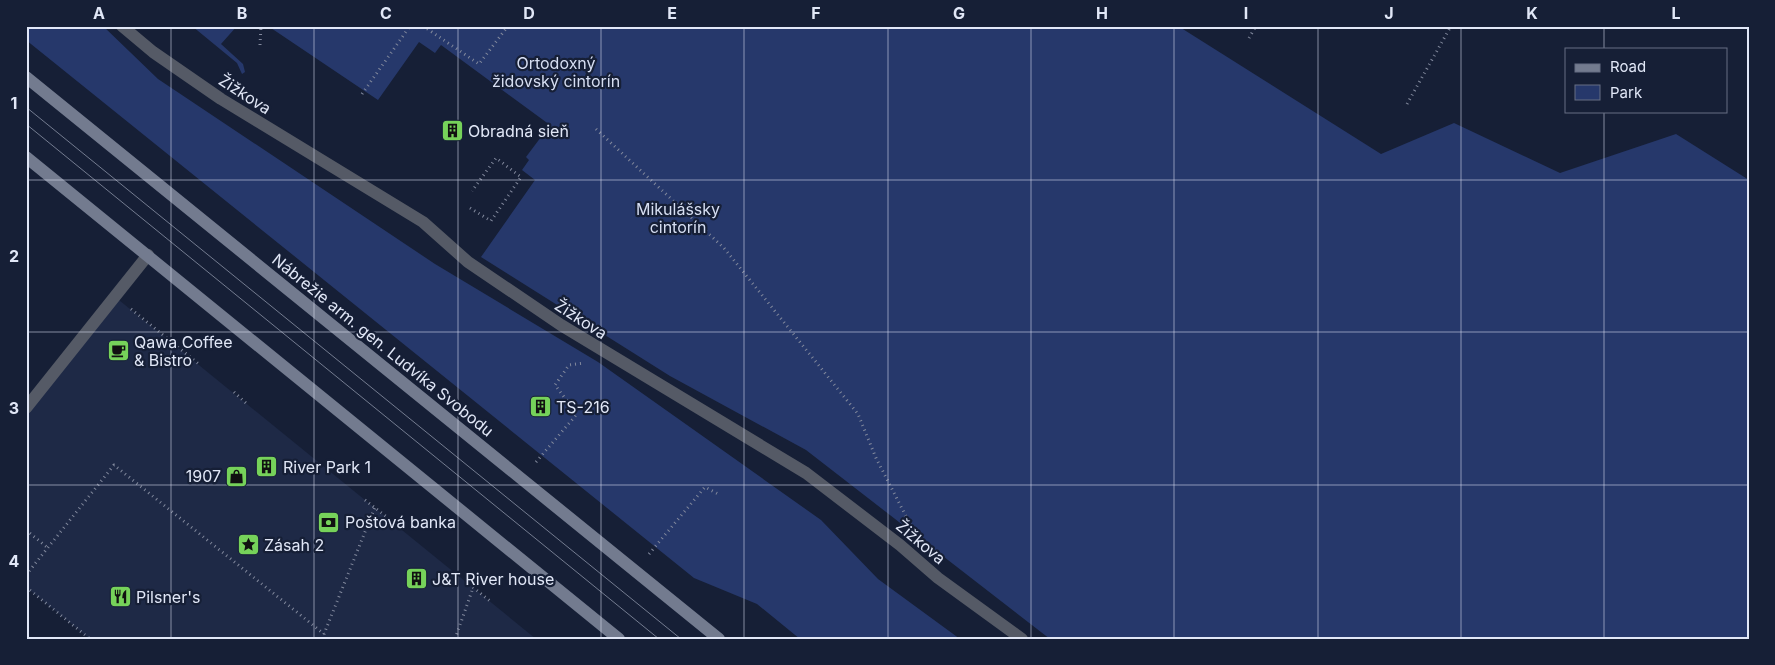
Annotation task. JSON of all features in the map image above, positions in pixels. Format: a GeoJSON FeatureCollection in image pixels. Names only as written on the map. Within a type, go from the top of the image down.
{"type":"FeatureCollection","features":[{"type":"Feature","properties":{"kind":"main road","name":"Nábrežie arm. gen. Ludvíka Svobodu"},"geometry":{"type":"LineString","coordinates":[[26,77],[719,639]]}},
{"type":"Feature","properties":{"kind":"main road"},"geometry":{"type":"LineString","coordinates":[[26,157],[619,639]]}},
{"type":"Feature","properties":{"kind":"street","name":"Žižkova"},"geometry":{"type":"LineString","coordinates":[[122,26],[153,52],[221,99],[422,222],[468,262],[618,361],[806,473],[900,545],[938,578],[1022,639]]}},
{"type":"Feature","properties":{"kind":"street"},"geometry":{"type":"LineString","coordinates":[[26,408],[148,255]]}},
{"type":"Feature","properties":{"kind":"path"},"geometry":{"type":"LineString","coordinates":[[260,45],[261,26]]}},
{"type":"Feature","properties":{"kind":"path"},"geometry":{"type":"LineString","coordinates":[[362,94],[410,26]]}},
{"type":"Feature","properties":{"kind":"path"},"geometry":{"type":"LineString","coordinates":[[423,26],[479,64],[508,26]]}},
{"type":"Feature","properties":{"kind":"path"},"geometry":{"type":"LineString","coordinates":[[1249,38],[1256,26]]}},
{"type":"Feature","properties":{"kind":"path"},"geometry":{"type":"LineString","coordinates":[[1408,104],[1451,26]]}},
{"type":"Feature","properties":{"kind":"path"},"geometry":{"type":"LineString","coordinates":[[596,130],[724,248],[852,406],[858,414],[876,458],[912,526]]}},
{"type":"Feature","properties":{"kind":"path"},"geometry":{"type":"LineString","coordinates":[[470,208],[491,221],[522,177],[496,158],[472,191]]}},
{"type":"Feature","properties":{"kind":"path"},"geometry":{"type":"LineString","coordinates":[[114,296],[200,365]]}},
{"type":"Feature","properties":{"kind":"path"},"geometry":{"type":"LineString","coordinates":[[536,462],[577,414],[554,385],[569,365],[618,361]]}},
{"type":"Feature","properties":{"kind":"path"},"geometry":{"type":"LineString","coordinates":[[234,392],[247,404]]}},
{"type":"Feature","properties":{"kind":"path"},"geometry":{"type":"LineString","coordinates":[[26,575],[114,465],[324,634]]}},
{"type":"Feature","properties":{"kind":"path"},"geometry":{"type":"LineString","coordinates":[[649,554],[705,488],[720,495]]}},
{"type":"Feature","properties":{"kind":"path"},"geometry":{"type":"LineString","coordinates":[[365,500],[388,518]]}},
{"type":"Feature","properties":{"kind":"path"},"geometry":{"type":"LineString","coordinates":[[322,639],[374,507]]}},
{"type":"Feature","properties":{"kind":"path"},"geometry":{"type":"LineString","coordinates":[[26,530],[48,548]]}},
{"type":"Feature","properties":{"kind":"path"},"geometry":{"type":"LineString","coordinates":[[469,584],[490,601]]}},
{"type":"Feature","properties":{"kind":"path"},"geometry":{"type":"LineString","coordinates":[[26,587],[90,639]]}},
{"type":"Feature","properties":{"kind":"path"},"geometry":{"type":"LineString","coordinates":[[455,639],[473,588]]}},
{"type":"Feature","properties":{"kind":"shaded area"},"geometry":{"type":"Polygon","coordinates":[[[114,296],[536,639],[90,639],[26,587],[26,408],[114,296]]]}},
{"type":"Feature","properties":{"kind":"green space"},"geometry":{"type":"Polygon","coordinates":[[[26,26],[103,26],[158,79],[435,264],[598,362],[821,520],[878,579],[960,639],[800,639],[757,604],[694,578],[26,40],[26,26]]]}},
{"type":"Feature","properties":{"kind":"green space"},"geometry":{"type":"Polygon","coordinates":[[[192,26],[237,26],[221,44],[243,64],[245,72],[242,74],[237,63],[192,26]]]}},
{"type":"Feature","properties":{"kind":"green space"},"geometry":{"type":"Polygon","coordinates":[[[268,26],[1178,26],[1381,154],[1454,123],[1560,173],[1676,134],[1749,180],[1749,639],[1050,639],[806,450],[670,376],[481,257],[535,180],[522,170],[529,160],[526,157],[550,125],[441,45],[435,53],[419,42],[378,100],[268,26]]]}},
{"type":"Feature","properties":{"kind":"tram line"},"geometry":{"type":"LineString","coordinates":[[26,107],[681,639]]}},
{"type":"Feature","properties":{"kind":"tram line"},"geometry":{"type":"LineString","coordinates":[[26,124],[659,639]]}},
{"type":"Feature","properties":{"kind":"place","name":"Obradná sieň"},"geometry":{"type":"Point","coordinates":[452,131]}},
{"type":"Feature","properties":{"kind":"place","name":"Qawa Coffee & Bistro"},"geometry":{"type":"Point","coordinates":[118,351]}},
{"type":"Feature","properties":{"kind":"place","name":"TS-216"},"geometry":{"type":"Point","coordinates":[540,407]}},
{"type":"Feature","properties":{"kind":"place","name":"River Park 1"},"geometry":{"type":"Point","coordinates":[267,467]}},
{"type":"Feature","properties":{"kind":"place","name":"1907"},"geometry":{"type":"Point","coordinates":[237,476]}},
{"type":"Feature","properties":{"kind":"place","name":"Poštová banka"},"geometry":{"type":"Point","coordinates":[329,522]}},
{"type":"Feature","properties":{"kind":"place","name":"Zásah 2"},"geometry":{"type":"Point","coordinates":[248,545]}},
{"type":"Feature","properties":{"kind":"place","name":"J&T River house"},"geometry":{"type":"Point","coordinates":[416,579]}},
{"type":"Feature","properties":{"kind":"place","name":"Pilsner's"},"geometry":{"type":"Point","coordinates":[120,597]}},
{"type":"Feature","properties":{"kind":"park label","name":"Ortodoxný židovský cintorín"},"geometry":{"type":"Point","coordinates":[556,72]}},
{"type":"Feature","properties":{"kind":"park label","name":"Mikulášsky cintorín"},"geometry":{"type":"Point","coordinates":[678,218]}}]}
